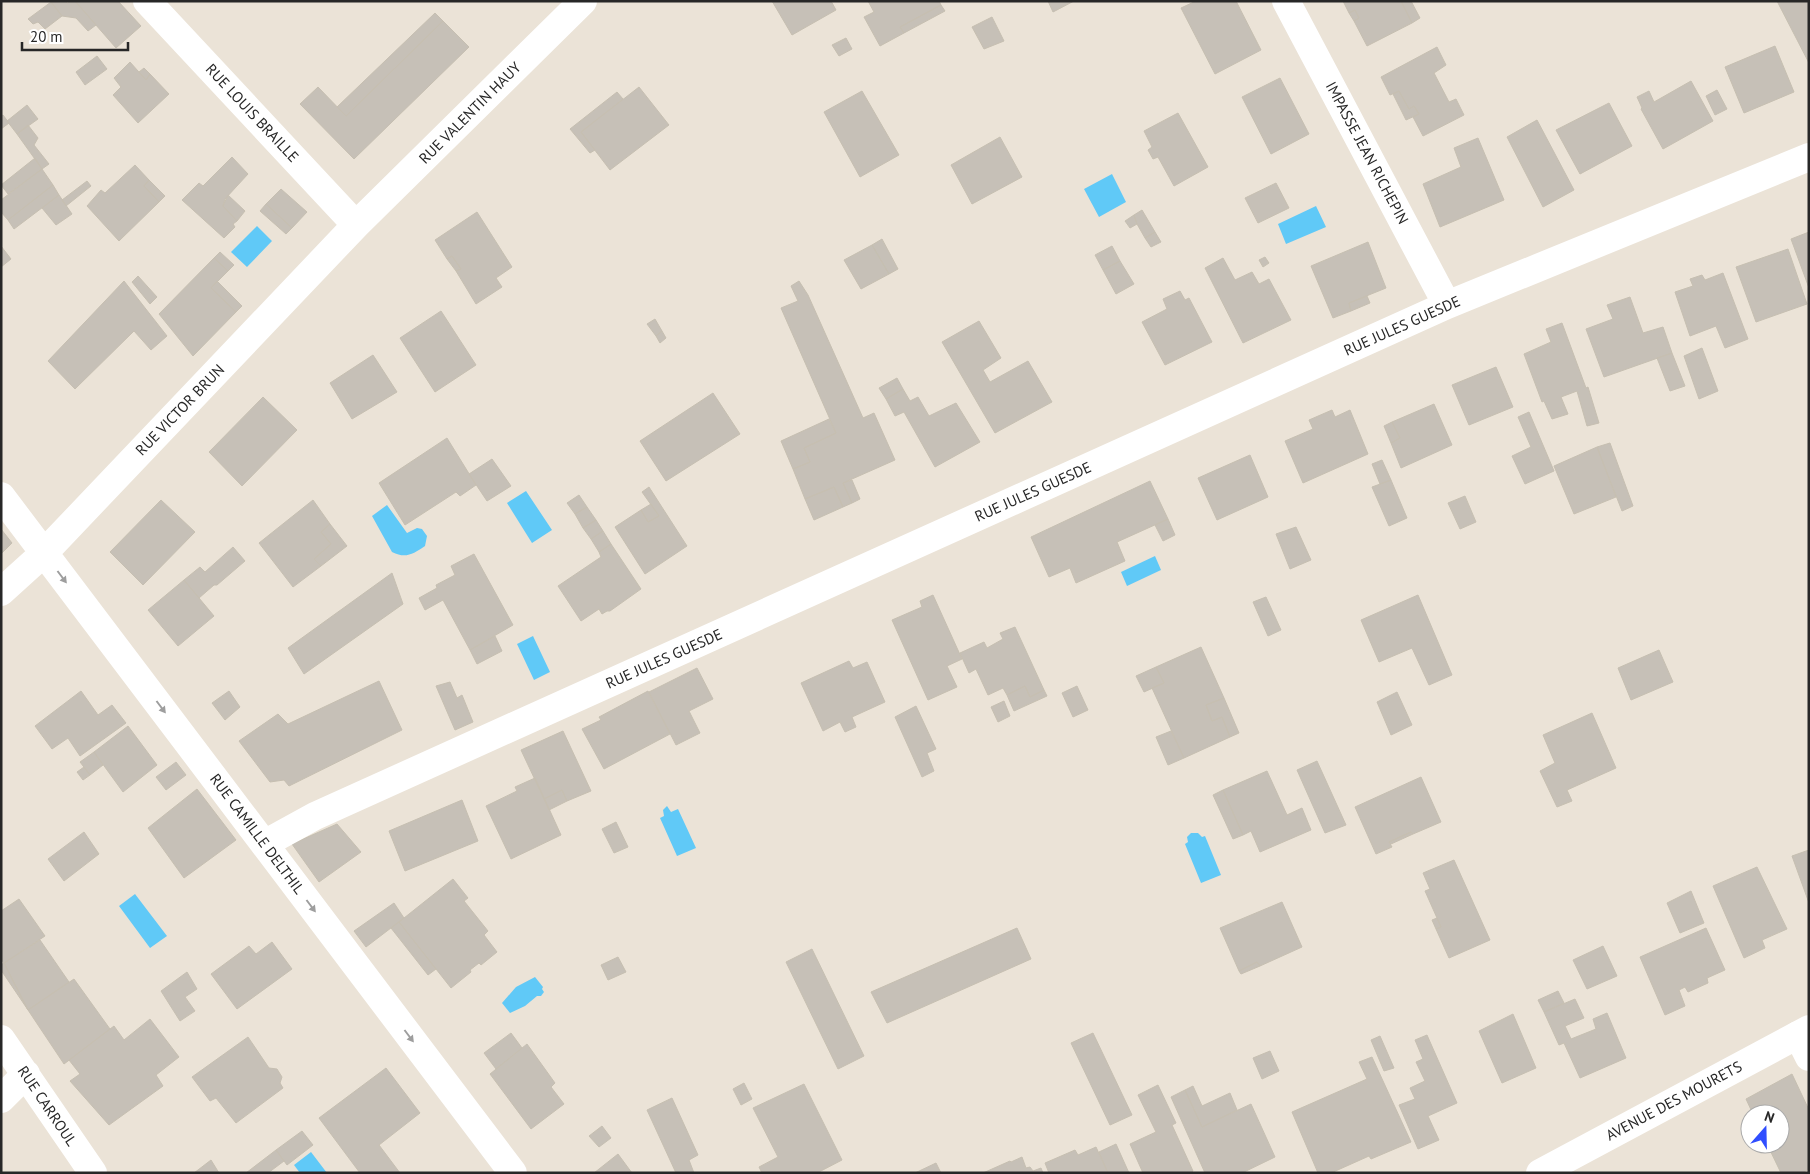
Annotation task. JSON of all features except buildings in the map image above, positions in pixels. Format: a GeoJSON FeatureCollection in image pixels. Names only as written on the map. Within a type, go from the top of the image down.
{"type":"FeatureCollection","features":[{"type":"Feature","properties":{"kind":"street","name":"RUE LOUIS BRAILLE"},"geometry":{"type":"LineString","coordinates":[[147,1],[356,225]]}},
{"type":"Feature","properties":{"kind":"street","name":"RUE VALENTIN HAUY"},"geometry":{"type":"LineString","coordinates":[[356,225],[583,1]]}},
{"type":"Feature","properties":{"kind":"street","name":"IMPASSE JEAN RICHEPIN"},"geometry":{"type":"LineString","coordinates":[[1286,1],[1448,305]]}},
{"type":"Feature","properties":{"kind":"street","name":"RUE JULES GUESDE"},"geometry":{"type":"LineString","coordinates":[[264,844],[315,816],[1448,305],[1809,157]]}},
{"type":"Feature","properties":{"kind":"street","name":"RUE VICTOR BRUN"},"geometry":{"type":"LineString","coordinates":[[1,592],[44,553],[356,225]]}},
{"type":"Feature","properties":{"kind":"street","name":"RUE CAMILLE DELTHIL"},"geometry":{"type":"LineString","coordinates":[[1,496],[513,1173]]}},
{"type":"Feature","properties":{"kind":"street","name":"RUE CARROUL"},"geometry":{"type":"LineString","coordinates":[[1,1039],[93,1173]]}},
{"type":"Feature","properties":{"kind":"street","name":"AVENUE DES MOURETS"},"geometry":{"type":"LineString","coordinates":[[1540,1173],[1805,1040]]}},
{"type":"Feature","properties":{"kind":"street"},"geometry":{"type":"LineString","coordinates":[[1,1099],[26,1074]]}},
{"type":"Feature","properties":{"kind":"water"},"geometry":{"type":"Polygon","coordinates":[[[1112,174],[1126,202],[1099,217],[1084,189],[1112,174]]]}},
{"type":"Feature","properties":{"kind":"water"},"geometry":{"type":"Polygon","coordinates":[[[1316,206],[1326,227],[1286,244],[1278,224],[1316,206]]]}},
{"type":"Feature","properties":{"kind":"water"},"geometry":{"type":"Polygon","coordinates":[[[257,226],[272,241],[247,267],[231,252],[257,226]]]}},
{"type":"Feature","properties":{"kind":"water"},"geometry":{"type":"Polygon","coordinates":[[[526,491],[552,530],[532,543],[507,503],[526,491]]]}},
{"type":"Feature","properties":{"kind":"water"},"geometry":{"type":"Polygon","coordinates":[[[387,505],[407,533],[417,528],[422,529],[427,536],[425,546],[409,555],[392,552],[372,516],[387,505]]]}},
{"type":"Feature","properties":{"kind":"water"},"geometry":{"type":"Polygon","coordinates":[[[1155,556],[1161,570],[1127,586],[1121,572],[1155,556]]]}},
{"type":"Feature","properties":{"kind":"water"},"geometry":{"type":"Polygon","coordinates":[[[533,636],[550,672],[534,680],[517,644],[533,636]]]}},
{"type":"Feature","properties":{"kind":"water"},"geometry":{"type":"Polygon","coordinates":[[[667,806],[671,812],[678,809],[696,848],[677,856],[660,818],[664,816],[663,810],[667,806]]]}},
{"type":"Feature","properties":{"kind":"water"},"geometry":{"type":"Polygon","coordinates":[[[1191,833],[1198,833],[1202,837],[1205,836],[1221,875],[1201,883],[1185,844],[1188,842],[1187,837],[1191,833]]]}},
{"type":"Feature","properties":{"kind":"water"},"geometry":{"type":"Polygon","coordinates":[[[135,894],[167,936],[150,948],[119,906],[135,894]]]}},
{"type":"Feature","properties":{"kind":"water"},"geometry":{"type":"Polygon","coordinates":[[[535,977],[543,987],[544,992],[525,1006],[510,1013],[502,1003],[516,987],[535,977]]]}},
{"type":"Feature","properties":{"kind":"water"},"geometry":{"type":"Polygon","coordinates":[[[311,1152],[327,1173],[300,1173],[294,1165],[311,1152]]]}}]}
